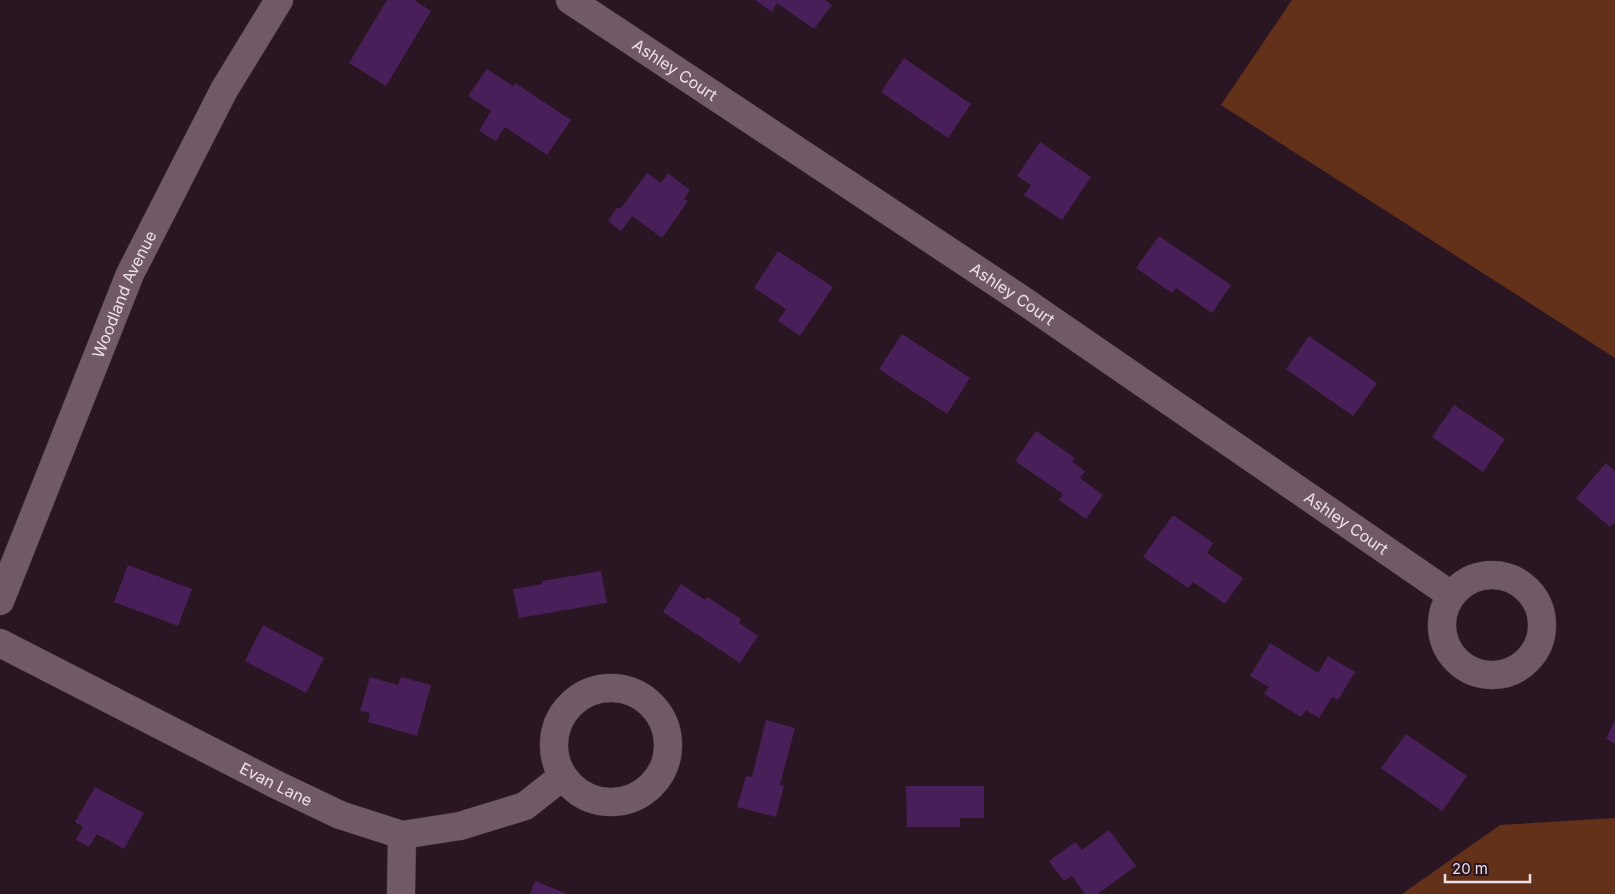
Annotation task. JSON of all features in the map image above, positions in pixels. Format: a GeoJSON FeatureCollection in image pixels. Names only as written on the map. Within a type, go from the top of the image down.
{"type":"FeatureCollection","features":[{"type":"Feature","properties":{"kind":"street","name":"Woodland Avenue"},"geometry":{"type":"LineString","coordinates":[[0,601],[130,274],[224,90],[278,0]]}},
{"type":"Feature","properties":{"kind":"street","name":"Ashley Court"},"geometry":{"type":"LineString","coordinates":[[570,0],[1018,297],[1450,595]]}},
{"type":"Feature","properties":{"kind":"street","name":"Evan Lane"},"geometry":{"type":"LineString","coordinates":[[0,642],[275,784],[340,815],[402,835],[460,826],[525,806],[563,776]]}},
{"type":"Feature","properties":{"kind":"street"},"geometry":{"type":"LineString","coordinates":[[616,688],[634,693],[649,703],[661,717],[667,734],[668,754],[662,772],[649,787],[633,798],[614,802],[594,800],[577,791],[563,776],[556,760],[554,742],[558,724],[567,708],[581,696],[598,690],[616,688]]}},
{"type":"Feature","properties":{"kind":"street"},"geometry":{"type":"LineString","coordinates":[[401,894],[402,835]]}},
{"type":"Feature","properties":{"kind":"shaded area"},"geometry":{"type":"Polygon","coordinates":[[[1292,0],[1615,0],[1615,358],[1221,105],[1292,0]]]}},
{"type":"Feature","properties":{"kind":"shaded area"},"geometry":{"type":"Polygon","coordinates":[[[1615,818],[1615,894],[1402,894],[1500,825],[1615,818]]]}},
{"type":"Feature","properties":{"kind":"building"},"geometry":{"type":"Polygon","coordinates":[[[387,0],[414,0],[431,11],[386,86],[349,63],[387,0]]]}},
{"type":"Feature","properties":{"kind":"building"},"geometry":{"type":"Polygon","coordinates":[[[755,0],[825,0],[832,5],[814,29],[777,3],[772,12],[755,0]]]}},
{"type":"Feature","properties":{"kind":"building"},"geometry":{"type":"Polygon","coordinates":[[[904,58],[971,104],[948,138],[881,92],[904,58]]]}},
{"type":"Feature","properties":{"kind":"building"},"geometry":{"type":"Polygon","coordinates":[[[487,69],[513,86],[515,83],[571,120],[547,155],[505,127],[496,141],[479,131],[491,111],[468,96],[487,69]]]}},
{"type":"Feature","properties":{"kind":"building"},"geometry":{"type":"Polygon","coordinates":[[[1040,142],[1091,177],[1062,220],[1024,195],[1031,185],[1017,176],[1040,142]]]}},
{"type":"Feature","properties":{"kind":"building"},"geometry":{"type":"Polygon","coordinates":[[[647,173],[661,183],[668,173],[690,190],[684,199],[688,201],[662,238],[632,216],[621,231],[608,221],[617,208],[621,208],[647,173]]]}},
{"type":"Feature","properties":{"kind":"building"},"geometry":{"type":"Polygon","coordinates":[[[1159,236],[1231,285],[1212,313],[1176,288],[1172,293],[1136,268],[1159,236]]]}},
{"type":"Feature","properties":{"kind":"building"},"geometry":{"type":"Polygon","coordinates":[[[778,251],[833,287],[800,336],[778,321],[786,309],[754,288],[778,251]]]}},
{"type":"Feature","properties":{"kind":"building"},"geometry":{"type":"Polygon","coordinates":[[[902,334],[970,378],[947,414],[879,369],[902,334]]]}},
{"type":"Feature","properties":{"kind":"building"},"geometry":{"type":"Polygon","coordinates":[[[1309,336],[1377,383],[1353,416],[1286,369],[1309,336]]]}},
{"type":"Feature","properties":{"kind":"building"},"geometry":{"type":"Polygon","coordinates":[[[1454,405],[1505,439],[1483,472],[1432,437],[1454,405]]]}},
{"type":"Feature","properties":{"kind":"building"},"geometry":{"type":"Polygon","coordinates":[[[1036,431],[1075,458],[1072,462],[1085,471],[1080,478],[1103,495],[1086,519],[1059,500],[1063,494],[1015,461],[1036,431]]]}},
{"type":"Feature","properties":{"kind":"building"},"geometry":{"type":"Polygon","coordinates":[[[1606,463],[1615,471],[1615,522],[1610,527],[1576,498],[1606,463]]]}},
{"type":"Feature","properties":{"kind":"building"},"geometry":{"type":"Polygon","coordinates":[[[1173,515],[1213,543],[1207,553],[1243,578],[1225,604],[1193,582],[1188,588],[1143,557],[1173,515]]]}},
{"type":"Feature","properties":{"kind":"building"},"geometry":{"type":"Polygon","coordinates":[[[128,565],[192,589],[178,626],[114,602],[128,565]]]}},
{"type":"Feature","properties":{"kind":"building"},"geometry":{"type":"Polygon","coordinates":[[[601,571],[607,603],[519,618],[513,589],[542,584],[542,581],[601,571]]]}},
{"type":"Feature","properties":{"kind":"building"},"geometry":{"type":"Polygon","coordinates":[[[681,584],[705,600],[707,597],[741,619],[739,623],[758,636],[740,663],[663,612],[681,584]]]}},
{"type":"Feature","properties":{"kind":"building"},"geometry":{"type":"Polygon","coordinates":[[[263,625],[324,658],[306,693],[245,661],[263,625]]]}},
{"type":"Feature","properties":{"kind":"building"},"geometry":{"type":"Polygon","coordinates":[[[1270,643],[1318,673],[1328,656],[1355,672],[1338,700],[1332,697],[1319,718],[1306,710],[1301,717],[1264,694],[1269,687],[1250,676],[1270,643]]]}},
{"type":"Feature","properties":{"kind":"building"},"geometry":{"type":"Polygon","coordinates":[[[370,677],[398,685],[401,677],[431,685],[417,736],[368,722],[370,713],[360,711],[370,677]]]}},
{"type":"Feature","properties":{"kind":"building"},"geometry":{"type":"Polygon","coordinates":[[[766,720],[795,728],[780,785],[784,786],[776,817],[737,807],[746,776],[752,777],[766,720]]]}},
{"type":"Feature","properties":{"kind":"building"},"geometry":{"type":"Polygon","coordinates":[[[1615,720],[1615,744],[1606,739],[1615,720]]]}},
{"type":"Feature","properties":{"kind":"building"},"geometry":{"type":"Polygon","coordinates":[[[1406,734],[1467,776],[1442,811],[1381,768],[1406,734]]]}},
{"type":"Feature","properties":{"kind":"building"},"geometry":{"type":"Polygon","coordinates":[[[906,786],[984,786],[984,818],[960,818],[960,827],[907,827],[906,786]]]}},
{"type":"Feature","properties":{"kind":"building"},"geometry":{"type":"Polygon","coordinates":[[[95,787],[144,813],[124,849],[97,834],[89,847],[76,840],[83,827],[75,822],[95,787]]]}},
{"type":"Feature","properties":{"kind":"building"},"geometry":{"type":"Polygon","coordinates":[[[1109,830],[1136,866],[1098,894],[1085,894],[1072,876],[1064,881],[1049,861],[1075,842],[1082,850],[1109,830]]]}},
{"type":"Feature","properties":{"kind":"building"},"geometry":{"type":"Polygon","coordinates":[[[535,881],[567,894],[530,894],[535,881]]]}}]}
